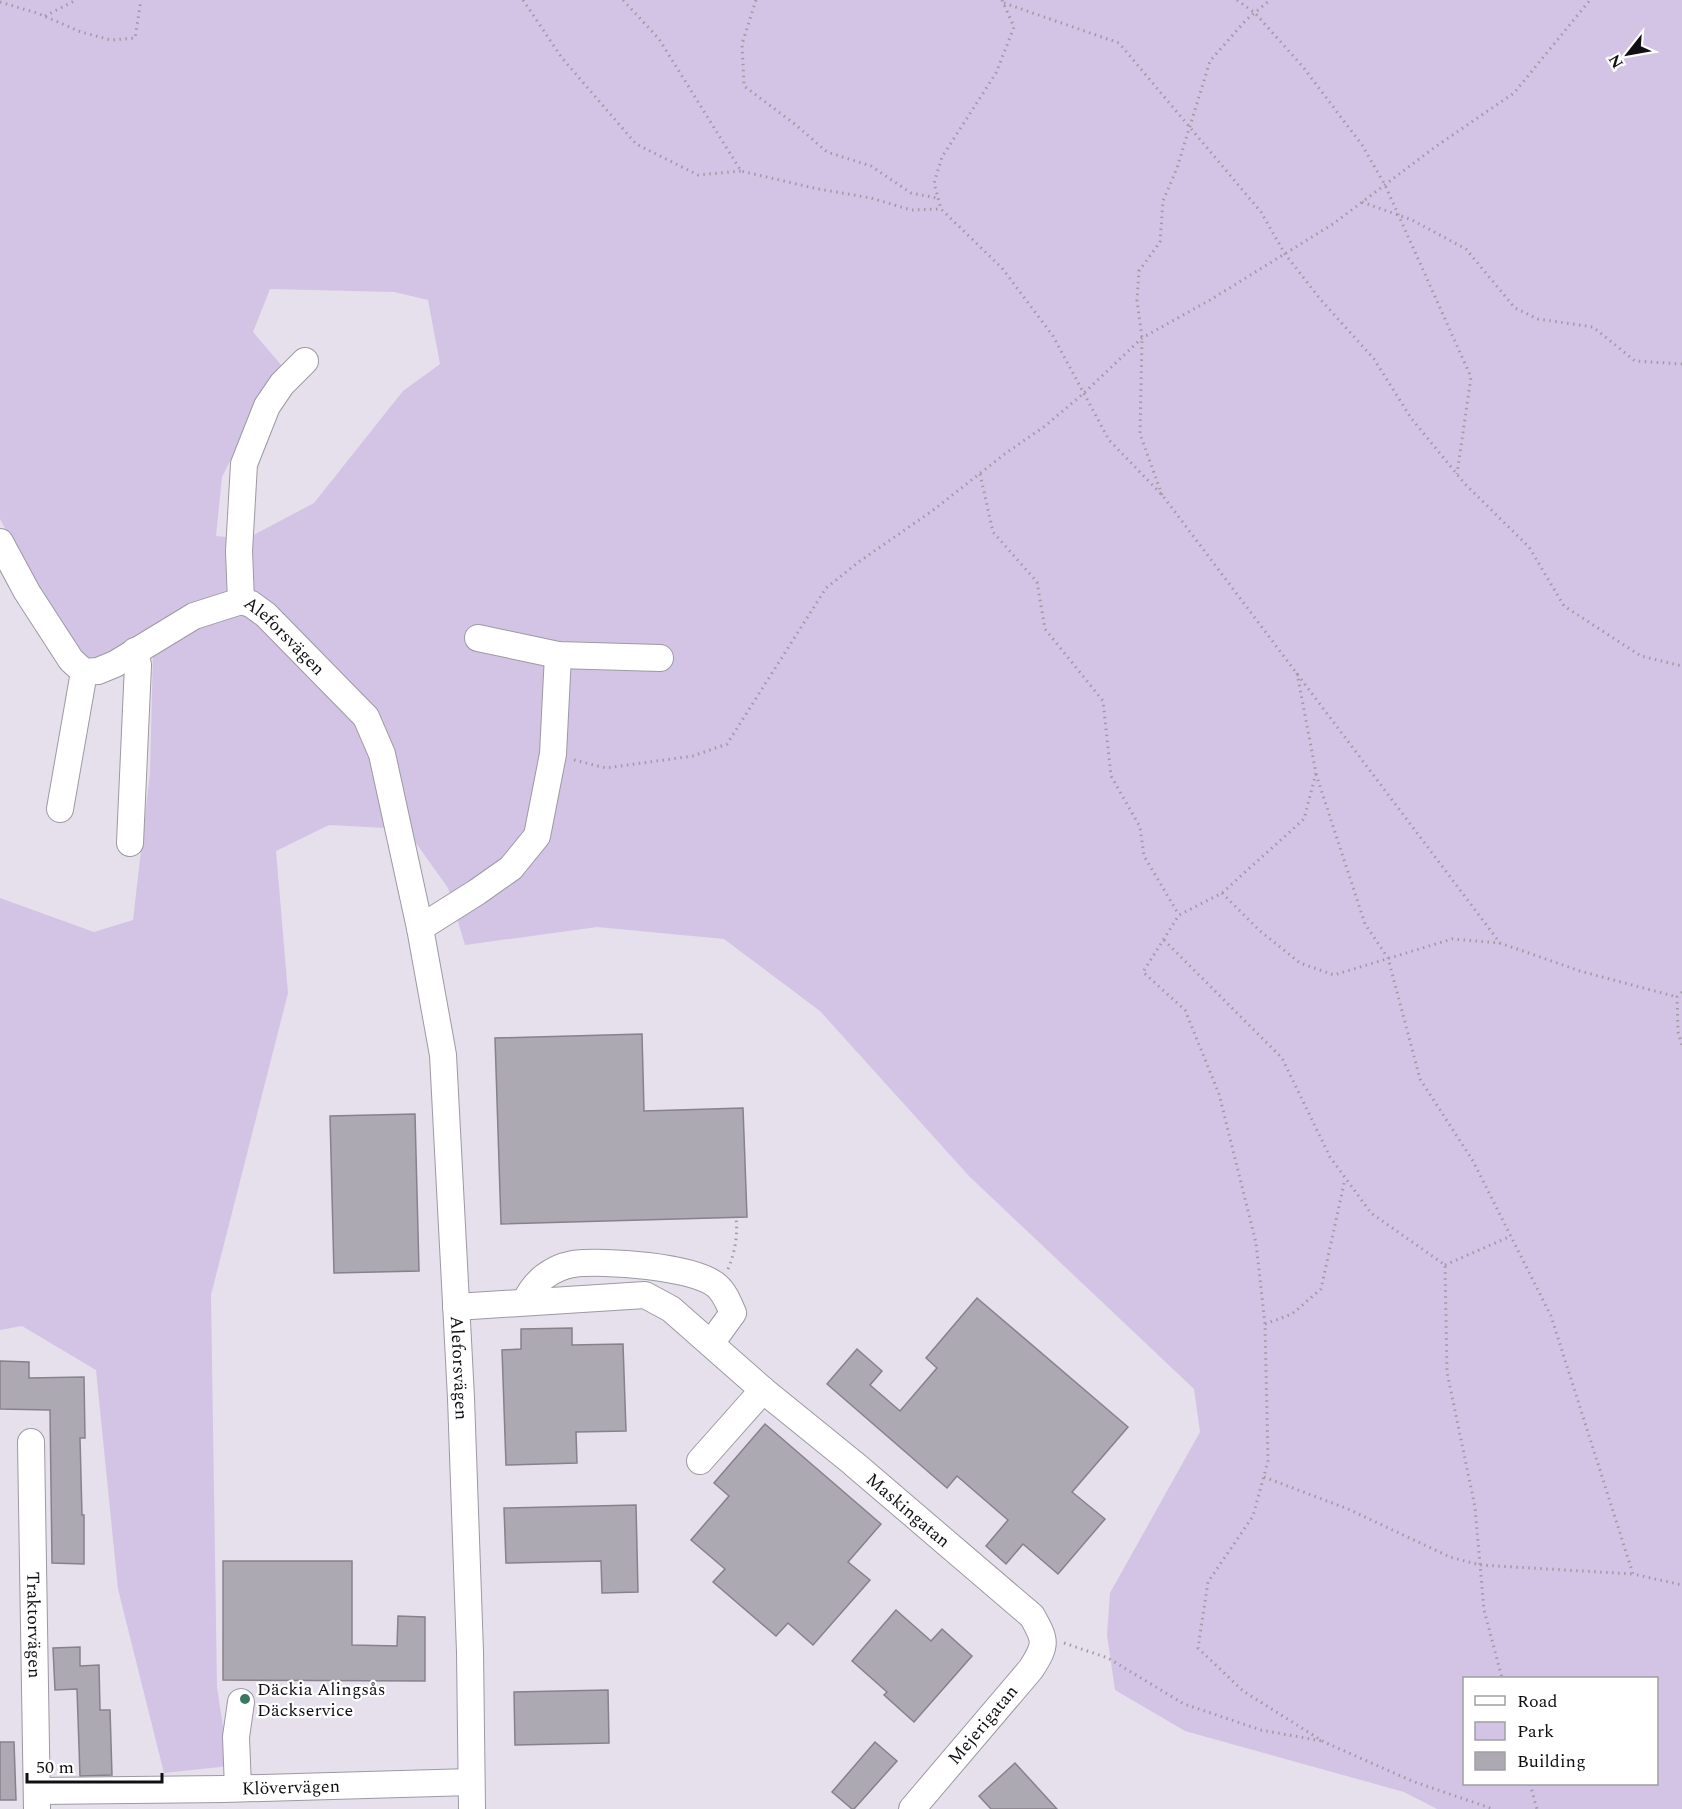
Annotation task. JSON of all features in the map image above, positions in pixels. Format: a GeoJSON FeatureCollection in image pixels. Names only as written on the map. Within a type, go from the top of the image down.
{"type":"FeatureCollection","features":[{"type":"Feature","properties":{"kind":"street"},"geometry":{"type":"LineString","coordinates":[[241,601],[239,550],[244,464],[267,406],[282,384],[305,362]]}},
{"type":"Feature","properties":{"kind":"street"},"geometry":{"type":"LineString","coordinates":[[0,542],[71,660],[84,672],[60,809]]}},
{"type":"Feature","properties":{"kind":"street","name":"Aleforsvägen"},"geometry":{"type":"LineString","coordinates":[[84,672],[98,671],[115,664],[194,616],[241,601],[251,604],[266,615],[366,717],[382,754],[420,928],[443,1055],[461,1398],[470,1640],[472,1809]]}},
{"type":"Feature","properties":{"kind":"street"},"geometry":{"type":"LineString","coordinates":[[478,638],[558,654],[660,658]]}},
{"type":"Feature","properties":{"kind":"street"},"geometry":{"type":"LineString","coordinates":[[130,843],[138,665],[135,651]]}},
{"type":"Feature","properties":{"kind":"street"},"geometry":{"type":"LineString","coordinates":[[420,928],[511,868],[537,836],[553,754],[558,654]]}},
{"type":"Feature","properties":{"kind":"street"},"geometry":{"type":"LineString","coordinates":[[525,1302],[531,1287],[544,1276],[572,1264],[619,1263],[690,1274],[716,1285],[734,1313],[712,1342]]}},
{"type":"Feature","properties":{"kind":"street","name":"Maskingatan"},"geometry":{"type":"LineString","coordinates":[[456,1307],[645,1295],[671,1309],[1032,1616],[1044,1637]]}},
{"type":"Feature","properties":{"kind":"street"},"geometry":{"type":"LineString","coordinates":[[700,1461],[764,1390]]}},
{"type":"Feature","properties":{"kind":"street","name":"Traktorvägen"},"geometry":{"type":"LineString","coordinates":[[31,1442],[37,1800]]}},
{"type":"Feature","properties":{"kind":"street","name":"Mejerigatan"},"geometry":{"type":"LineString","coordinates":[[912,1809],[1031,1669],[1041,1653],[1044,1637]]}},
{"type":"Feature","properties":{"kind":"street"},"geometry":{"type":"LineString","coordinates":[[230,1795],[241,1702]]}},
{"type":"Feature","properties":{"kind":"street","name":"Klövervägen"},"geometry":{"type":"LineString","coordinates":[[37,1800],[230,1795],[471,1782]]}},
{"type":"Feature","properties":{"kind":"path"},"geometry":{"type":"LineString","coordinates":[[45,16],[76,0]]}},
{"type":"Feature","properties":{"kind":"path"},"geometry":{"type":"LineString","coordinates":[[0,2],[45,16],[81,32],[111,40],[135,38],[141,0]]}},
{"type":"Feature","properties":{"kind":"path"},"geometry":{"type":"LineString","coordinates":[[524,0],[562,58],[636,144],[698,176],[741,171],[818,189],[871,198],[911,210],[941,209]]}},
{"type":"Feature","properties":{"kind":"path"},"geometry":{"type":"LineString","coordinates":[[624,0],[659,39],[741,171]]}},
{"type":"Feature","properties":{"kind":"path"},"geometry":{"type":"LineString","coordinates":[[756,0],[742,44],[744,86],[796,125],[827,153],[871,166],[911,193],[936,198]]}},
{"type":"Feature","properties":{"kind":"path"},"geometry":{"type":"LineString","coordinates":[[1237,0],[1255,13],[1303,67],[1362,145],[1385,185],[1472,376],[1457,475]]}},
{"type":"Feature","properties":{"kind":"path"},"geometry":{"type":"LineString","coordinates":[[1163,496],[1140,434],[1142,338],[1137,300],[1139,271],[1160,242],[1163,201],[1177,168],[1210,61],[1270,0]]}},
{"type":"Feature","properties":{"kind":"path"},"geometry":{"type":"LineString","coordinates":[[553,754],[606,768],[693,756],[728,744],[826,588],[1045,426],[1142,338],[1210,300],[1333,224],[1435,147],[1514,93],[1590,0]]}},
{"type":"Feature","properties":{"kind":"path"},"geometry":{"type":"LineString","coordinates":[[1002,2],[1014,27],[996,73],[942,156],[934,183],[936,198],[941,209],[1002,268],[1053,336],[1109,440],[1163,496],[1500,943]]}},
{"type":"Feature","properties":{"kind":"path"},"geometry":{"type":"LineString","coordinates":[[1002,2],[1119,43],[1261,212],[1285,254],[1321,300],[1374,359],[1411,418],[1457,475],[1529,547],[1564,606],[1641,656],[1682,666]]}},
{"type":"Feature","properties":{"kind":"path"},"geometry":{"type":"LineString","coordinates":[[1362,202],[1412,219],[1466,249],[1515,308],[1538,319],[1593,327],[1635,361],[1682,364]]}},
{"type":"Feature","properties":{"kind":"path"},"geometry":{"type":"LineString","coordinates":[[980,474],[993,532],[1037,582],[1045,629],[1103,701],[1111,776],[1140,827],[1144,856],[1179,915]]}},
{"type":"Feature","properties":{"kind":"path"},"geometry":{"type":"LineString","coordinates":[[1297,673],[1316,772],[1365,924],[1388,958],[1420,1079],[1473,1161],[1551,1316],[1633,1574]]}},
{"type":"Feature","properties":{"kind":"path"},"geometry":{"type":"LineString","coordinates":[[1316,772],[1304,819],[1222,893],[1179,915],[1143,972],[1185,1010],[1219,1094],[1257,1243],[1266,1324],[1268,1461],[1253,1516],[1208,1582],[1198,1648],[1243,1691],[1324,1742],[1412,1781],[1493,1809]]}},
{"type":"Feature","properties":{"kind":"path"},"geometry":{"type":"LineString","coordinates":[[1222,893],[1259,930],[1300,963],[1334,975],[1452,939],[1500,943],[1580,971],[1677,997]]}},
{"type":"Feature","properties":{"kind":"path"},"geometry":{"type":"LineString","coordinates":[[1163,940],[1282,1058],[1330,1157],[1371,1213],[1445,1265]]}},
{"type":"Feature","properties":{"kind":"path"},"geometry":{"type":"LineString","coordinates":[[1682,992],[1677,997],[1678,1032],[1682,1045]]}},
{"type":"Feature","properties":{"kind":"path"},"geometry":{"type":"LineString","coordinates":[[1266,1324],[1292,1314],[1321,1289],[1346,1179]]}},
{"type":"Feature","properties":{"kind":"path"},"geometry":{"type":"LineString","coordinates":[[716,1285],[729,1268],[735,1250],[736,1218]]}},
{"type":"Feature","properties":{"kind":"path"},"geometry":{"type":"LineString","coordinates":[[1445,1265],[1511,1236]]}},
{"type":"Feature","properties":{"kind":"path"},"geometry":{"type":"LineString","coordinates":[[1445,1265],[1447,1372],[1475,1507],[1484,1610],[1502,1677]]}},
{"type":"Feature","properties":{"kind":"path"},"geometry":{"type":"LineString","coordinates":[[1264,1478],[1348,1509],[1450,1557],[1480,1565],[1633,1574],[1682,1585]]}},
{"type":"Feature","properties":{"kind":"path"},"geometry":{"type":"LineString","coordinates":[[1044,1637],[1108,1658],[1184,1704],[1261,1730],[1324,1742]]}},
{"type":"Feature","properties":{"kind":"path"},"geometry":{"type":"LineString","coordinates":[[1530,1785],[1537,1809]]}},
{"type":"Feature","properties":{"kind":"green space"},"geometry":{"type":"Polygon","coordinates":[[[0,0],[1682,0],[1682,1809],[1437,1809],[1404,1792],[1185,1731],[1115,1690],[1107,1635],[1110,1593],[1200,1432],[1194,1389],[969,1176],[820,1011],[724,939],[597,927],[465,945],[448,888],[406,829],[329,825],[276,851],[288,993],[211,1295],[217,1687],[229,1766],[164,1773],[118,1589],[96,1370],[22,1326],[0,1330],[0,898],[94,932],[133,920],[150,773],[153,651],[107,677],[75,658],[0,519],[0,0]],[[270,289],[253,332],[282,366],[262,398],[222,477],[216,536],[246,539],[314,503],[403,391],[440,364],[428,300],[394,292],[270,289]]]}},
{"type":"Feature","properties":{"kind":"building"},"geometry":{"type":"Polygon","coordinates":[[[642,1034],[644,1111],[743,1108],[747,1217],[501,1224],[495,1038],[642,1034]]]}},
{"type":"Feature","properties":{"kind":"building"},"geometry":{"type":"Polygon","coordinates":[[[415,1114],[419,1271],[334,1273],[330,1116],[415,1114]]]}},
{"type":"Feature","properties":{"kind":"building"},"geometry":{"type":"Polygon","coordinates":[[[977,1298],[1128,1427],[1072,1492],[1105,1519],[1058,1574],[1023,1544],[1006,1564],[986,1546],[1008,1520],[957,1476],[947,1488],[827,1384],[857,1349],[882,1371],[870,1385],[900,1411],[937,1368],[926,1358],[977,1298]]]}},
{"type":"Feature","properties":{"kind":"building"},"geometry":{"type":"Polygon","coordinates":[[[572,1328],[572,1345],[623,1344],[626,1431],[576,1432],[577,1463],[506,1465],[502,1350],[521,1349],[521,1329],[572,1328]]]}},
{"type":"Feature","properties":{"kind":"building"},"geometry":{"type":"Polygon","coordinates":[[[0,1361],[29,1362],[29,1378],[84,1377],[85,1438],[80,1438],[84,1564],[52,1563],[50,1410],[0,1409],[0,1361]]]}},
{"type":"Feature","properties":{"kind":"building"},"geometry":{"type":"Polygon","coordinates":[[[765,1424],[881,1524],[848,1562],[870,1580],[813,1645],[788,1623],[776,1636],[713,1582],[725,1569],[691,1540],[729,1496],[714,1483],[765,1424]]]}},
{"type":"Feature","properties":{"kind":"building"},"geometry":{"type":"Polygon","coordinates":[[[636,1505],[638,1592],[602,1593],[601,1561],[506,1563],[504,1508],[636,1505]]]}},
{"type":"Feature","properties":{"kind":"building"},"geometry":{"type":"Polygon","coordinates":[[[223,1561],[352,1561],[352,1645],[397,1646],[398,1616],[425,1617],[425,1681],[223,1680],[223,1561]]]}},
{"type":"Feature","properties":{"kind":"building"},"geometry":{"type":"Polygon","coordinates":[[[896,1610],[931,1641],[942,1629],[972,1656],[914,1722],[884,1695],[887,1692],[852,1661],[896,1610]]]}},
{"type":"Feature","properties":{"kind":"building"},"geometry":{"type":"Polygon","coordinates":[[[80,1647],[80,1666],[99,1665],[100,1710],[110,1710],[112,1775],[80,1776],[77,1689],[55,1690],[53,1648],[80,1647]]]}},
{"type":"Feature","properties":{"kind":"building"},"geometry":{"type":"Polygon","coordinates":[[[608,1690],[609,1743],[515,1745],[514,1692],[608,1690]]]}},
{"type":"Feature","properties":{"kind":"building"},"geometry":{"type":"Polygon","coordinates":[[[0,1742],[14,1742],[16,1800],[0,1800],[0,1742]]]}},
{"type":"Feature","properties":{"kind":"building"},"geometry":{"type":"Polygon","coordinates":[[[875,1742],[897,1761],[852,1809],[832,1792],[875,1742]]]}},
{"type":"Feature","properties":{"kind":"building"},"geometry":{"type":"Polygon","coordinates":[[[1015,1763],[1057,1809],[991,1809],[979,1796],[1015,1763]]]}},
{"type":"Feature","properties":{"kind":"place","name":"Däckia Alingsås Däckservice"},"geometry":{"type":"Point","coordinates":[245,1699]}}]}
